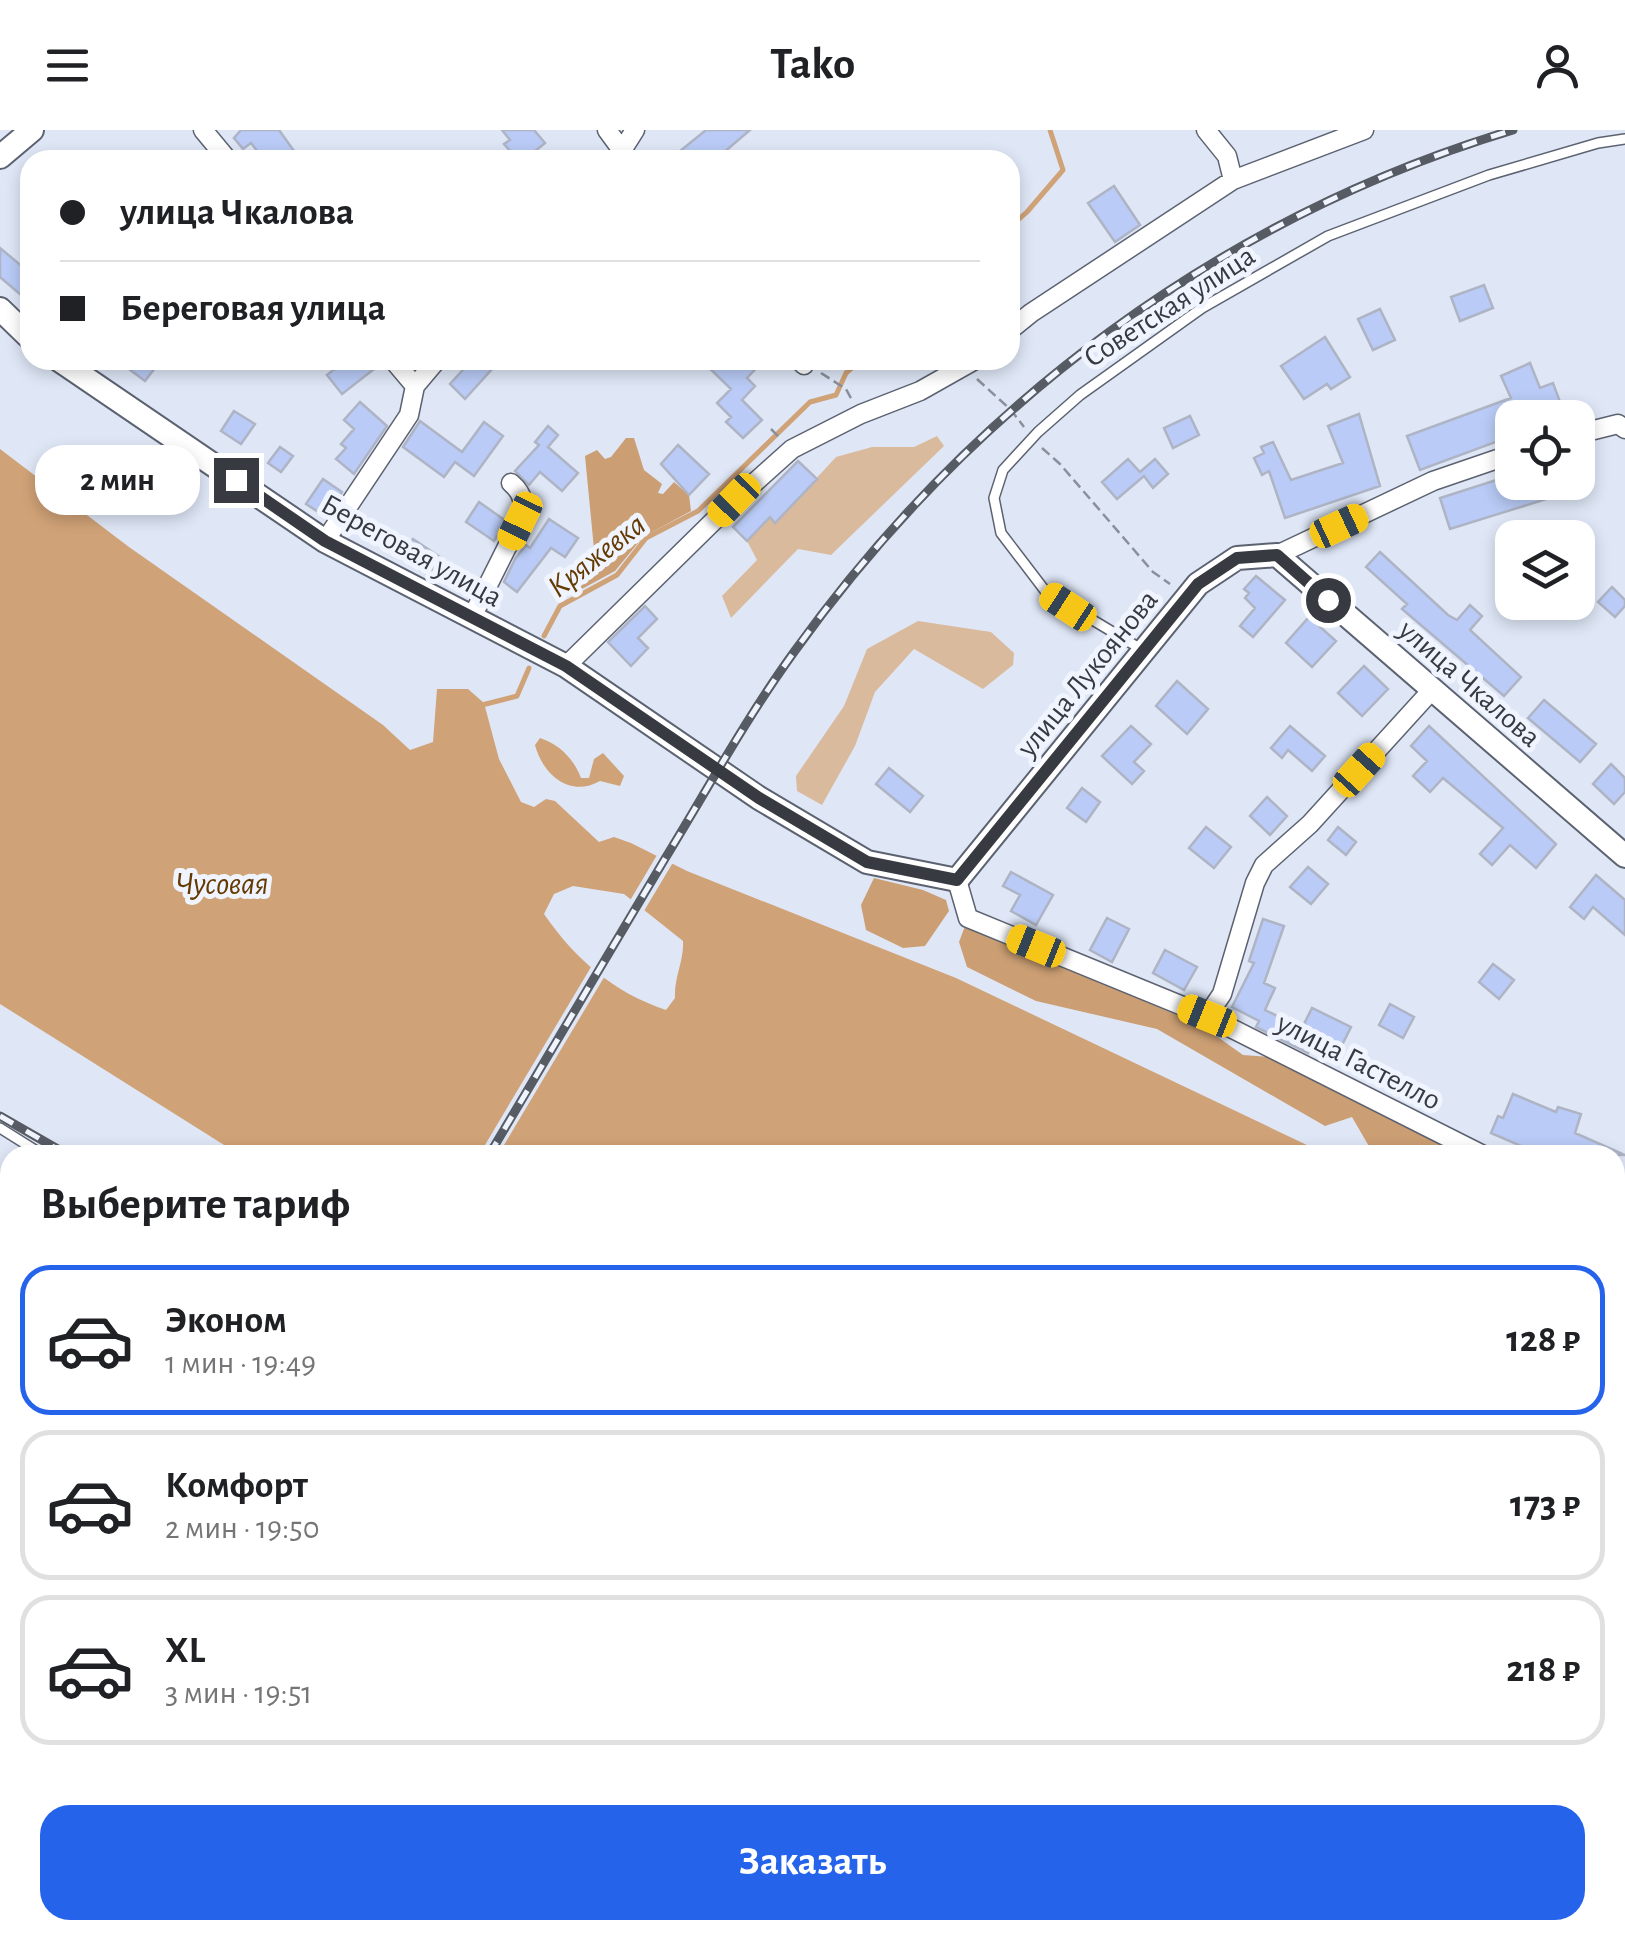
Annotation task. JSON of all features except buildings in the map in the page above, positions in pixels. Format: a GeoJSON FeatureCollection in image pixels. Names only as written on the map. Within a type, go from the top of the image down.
{"type":"FeatureCollection","features":[{"type":"Feature","properties":{"kind":"street"},"geometry":{"type":"LineString","coordinates":[[0,157],[32,130]]}},
{"type":"Feature","properties":{"kind":"street"},"geometry":{"type":"LineString","coordinates":[[204,130],[220,150]]}},
{"type":"Feature","properties":{"kind":"street"},"geometry":{"type":"LineString","coordinates":[[1206,130],[1227,156],[1233,180]]}},
{"type":"Feature","properties":{"kind":"street"},"geometry":{"type":"LineString","coordinates":[[1020,321],[1233,180],[1364,130]]}},
{"type":"Feature","properties":{"kind":"street"},"geometry":{"type":"LineString","coordinates":[[0,309],[20,328]]}},
{"type":"Feature","properties":{"kind":"street","name":"Береговая улица"},"geometry":{"type":"LineString","coordinates":[[74,370],[325,541],[566,666],[759,798],[867,862],[957,880]]}},
{"type":"Feature","properties":{"kind":"street"},"geometry":{"type":"LineString","coordinates":[[402,370],[415,386]]}},
{"type":"Feature","properties":{"kind":"street"},"geometry":{"type":"LineString","coordinates":[[325,541],[409,415],[415,386],[429,370]]}},
{"type":"Feature","properties":{"kind":"street"},"geometry":{"type":"LineString","coordinates":[[566,666],[734,500],[792,449],[959,370]]}},
{"type":"Feature","properties":{"kind":"street"},"geometry":{"type":"LineString","coordinates":[[1595,431],[1622,427]]}},
{"type":"Feature","properties":{"kind":"street","name":"улица Лукоянова"},"geometry":{"type":"LineString","coordinates":[[957,880],[1198,584],[1237,558],[1277,555],[1433,481],[1495,460]]}},
{"type":"Feature","properties":{"kind":"street"},"geometry":{"type":"LineString","coordinates":[[472,618],[520,521],[522,492],[511,483]]}},
{"type":"Feature","properties":{"kind":"street","name":"улица Чкалова"},"geometry":{"type":"LineString","coordinates":[[1277,555],[1625,856]]}},
{"type":"Feature","properties":{"kind":"street"},"geometry":{"type":"LineString","coordinates":[[1207,1016],[1222,994],[1254,884],[1264,865],[1310,824],[1432,690]]}},
{"type":"Feature","properties":{"kind":"street","name":"улица Гастелло"},"geometry":{"type":"LineString","coordinates":[[957,880],[968,918],[1207,1016],[1464,1145]]}},
{"type":"Feature","properties":{"kind":"lane","name":"Советская улица"},"geometry":{"type":"LineString","coordinates":[[1144,650],[1046,592],[1001,533],[994,498],[1003,470],[1032,438],[1080,394],[1202,308],[1328,236],[1490,175],[1598,143],[1625,139]]}},
{"type":"Feature","properties":{"kind":"lane"},"geometry":{"type":"LineString","coordinates":[[0,1128],[26,1145]]}},
{"type":"Feature","properties":{"kind":"path"},"geometry":{"type":"LineString","coordinates":[[975,370],[1153,572],[1188,596]]}},
{"type":"Feature","properties":{"kind":"path"},"geometry":{"type":"LineString","coordinates":[[834,380],[846,390]]}},
{"type":"Feature","properties":{"kind":"path"},"geometry":{"type":"LineString","coordinates":[[771,429],[781,439]]}},
{"type":"Feature","properties":{"kind":"shaded area"},"geometry":{"type":"Polygon","coordinates":[[[937,436],[944,446],[831,555],[798,549],[731,618],[722,596],[757,560],[747,541],[770,517],[776,522],[836,457],[872,447],[914,447],[937,436]]]}},
{"type":"Feature","properties":{"kind":"shaded area"},"geometry":{"type":"Polygon","coordinates":[[[626,438],[634,438],[644,470],[662,484],[658,493],[663,494],[674,482],[689,495],[691,511],[643,537],[615,571],[571,595],[564,593],[594,549],[585,456],[597,450],[605,459],[611,457],[626,438]]]}},
{"type":"Feature","properties":{"kind":"shaded area"},"geometry":{"type":"Polygon","coordinates":[[[918,621],[991,632],[1014,653],[1013,665],[983,689],[914,649],[875,692],[855,746],[822,805],[797,791],[796,776],[844,706],[867,649],[918,621]]]}},
{"type":"Feature","properties":{"kind":"shaded area"},"geometry":{"type":"Polygon","coordinates":[[[874,878],[946,900],[949,911],[925,946],[903,948],[866,930],[861,905],[874,878]]]}},
{"type":"Feature","properties":{"kind":"shaded area"},"geometry":{"type":"Polygon","coordinates":[[[965,926],[1201,1025],[1243,1055],[1270,1057],[1447,1145],[1368,1145],[1352,1117],[1325,1126],[1157,1029],[1036,1001],[967,967],[959,942],[965,926]]]}},
{"type":"Feature","properties":{"kind":"water","name":"Чусовая"},"geometry":{"type":"Polygon","coordinates":[[[0,449],[129,547],[383,725],[410,750],[433,742],[437,689],[468,689],[484,703],[499,759],[521,802],[534,807],[546,799],[555,801],[599,842],[614,837],[631,843],[687,871],[956,978],[1307,1145],[224,1145],[0,1004],[0,449]],[[573,886],[554,894],[544,914],[569,946],[597,972],[629,994],[666,1010],[675,998],[683,941],[624,894],[573,886]]]}},
{"type":"Feature","properties":{"kind":"water"},"geometry":{"type":"Polygon","coordinates":[[[540,738],[565,753],[581,778],[589,778],[594,759],[603,753],[624,776],[620,786],[600,781],[578,787],[559,781],[539,756],[535,745],[540,738]]]}},
{"type":"Feature","properties":{"kind":"pier"},"geometry":{"type":"Polygon","coordinates":[[[660,850],[675,859],[641,916],[628,904],[660,850]]]}},
{"type":"Feature","properties":{"kind":"pier"},"geometry":{"type":"Polygon","coordinates":[[[594,962],[606,974],[504,1145],[485,1145],[594,962]]]}},
{"type":"Feature","properties":{"kind":"waterway","name":"Кряжевка"},"geometry":{"type":"LineString","coordinates":[[1020,218],[1063,170],[1050,130]]}},
{"type":"Feature","properties":{"kind":"waterway","name":"Кряжевка"},"geometry":{"type":"LineString","coordinates":[[544,636],[560,606],[617,575],[646,538],[698,511],[810,402],[836,395],[849,370]]}},
{"type":"Feature","properties":{"kind":"waterway","name":"Кряжевка"},"geometry":{"type":"LineString","coordinates":[[482,705],[517,696],[529,668]]}},
{"type":"Feature","properties":{"kind":"railway"},"geometry":{"type":"LineString","coordinates":[[495,1145],[777,677],[864,562],[940,479],[1022,401],[1110,331],[1203,269],[1302,214],[1405,168],[1513,130]]}},
{"type":"Feature","properties":{"kind":"railway"},"geometry":{"type":"LineString","coordinates":[[0,1116],[51,1145]]}},
{"type":"Feature","properties":{"kind":"route"},"geometry":{"type":"LineString","coordinates":[[236,480],[325,541],[566,666],[759,798],[867,862],[957,880],[1198,584],[1237,558],[1277,555],[1328,600]]}}]}
